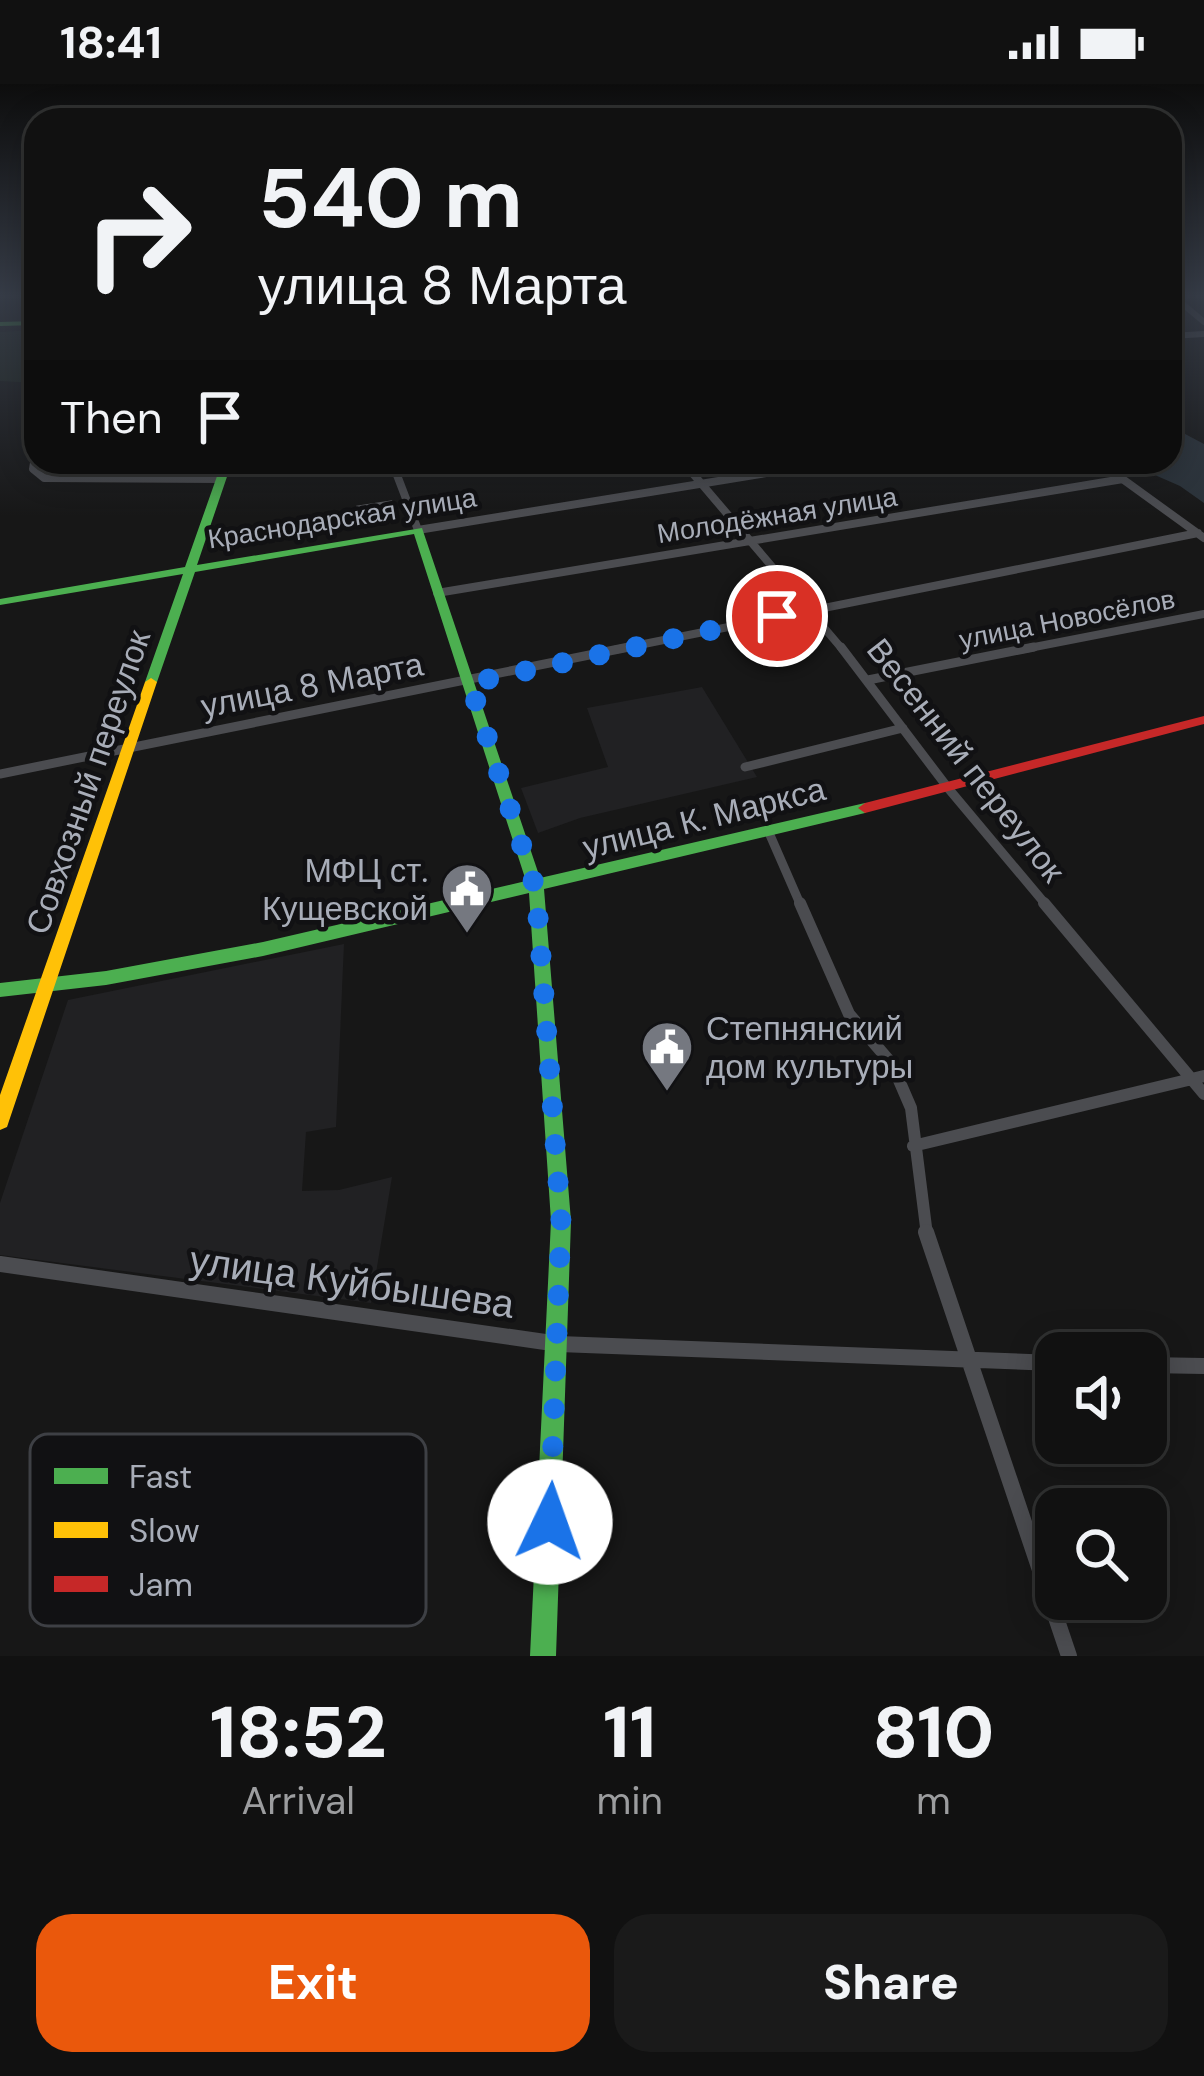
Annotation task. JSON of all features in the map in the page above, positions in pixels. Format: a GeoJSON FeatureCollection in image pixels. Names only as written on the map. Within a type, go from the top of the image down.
{"type":"FeatureCollection","features":[{"type":"Feature","properties":{"kind":"street"},"geometry":{"type":"LineString","coordinates":[[39,474],[44,478],[221,479]]}},
{"type":"Feature","properties":{"kind":"street","name":"Совхозный переулок"},"geometry":{"type":"LineString","coordinates":[[0,1120],[194,568],[222,474]]}},
{"type":"Feature","properties":{"kind":"street"},"geometry":{"type":"LineString","coordinates":[[397,474],[536,890],[561,1221],[544,1656]]}},
{"type":"Feature","properties":{"kind":"street","name":"Весенний переулок"},"geometry":{"type":"LineString","coordinates":[[696,474],[812,609],[948,788],[1199,1078],[1204,1094]]}},
{"type":"Feature","properties":{"kind":"street","name":"Краснодарская улица"},"geometry":{"type":"LineString","coordinates":[[0,602],[760,474]]}},
{"type":"Feature","properties":{"kind":"street"},"geometry":{"type":"LineString","coordinates":[[1116,474],[1201,536]]}},
{"type":"Feature","properties":{"kind":"street","name":"Молодёжная улица"},"geometry":{"type":"LineString","coordinates":[[437,593],[1123,479]]}},
{"type":"Feature","properties":{"kind":"street","name":"улица 8 Марта"},"geometry":{"type":"LineString","coordinates":[[0,774],[470,683],[812,609],[1201,536]]}},
{"type":"Feature","properties":{"kind":"street","name":"улица Новосёлов"},"geometry":{"type":"LineString","coordinates":[[868,680],[1204,614]]}},
{"type":"Feature","properties":{"kind":"street","name":"улица К. Маркса"},"geometry":{"type":"LineString","coordinates":[[0,990],[239,954],[536,890],[770,835],[1204,720]]}},
{"type":"Feature","properties":{"kind":"street"},"geometry":{"type":"LineString","coordinates":[[745,766],[903,728]]}},
{"type":"Feature","properties":{"kind":"street"},"geometry":{"type":"LineString","coordinates":[[770,835],[849,1014],[892,1064],[911,1108],[928,1244],[1069,1656]]}},
{"type":"Feature","properties":{"kind":"street"},"geometry":{"type":"LineString","coordinates":[[913,1146],[1199,1078]]}},
{"type":"Feature","properties":{"kind":"street","name":"улица Куйбышева"},"geometry":{"type":"LineString","coordinates":[[0,1264],[559,1344],[1035,1363]]}},
{"type":"Feature","properties":{"kind":"street"},"geometry":{"type":"LineString","coordinates":[[1167,1366],[1204,1366]]}},
{"type":"Feature","properties":{"kind":"shaded area"},"geometry":{"type":"Polygon","coordinates":[[[0,369],[24,369],[24,382],[0,381],[0,369]]]}},
{"type":"Feature","properties":{"kind":"shaded area"},"geometry":{"type":"Polygon","coordinates":[[[1182,432],[1204,444],[1204,503],[1152,474],[1182,474],[1182,432]]]}},
{"type":"Feature","properties":{"kind":"shaded area"},"geometry":{"type":"Polygon","coordinates":[[[702,687],[757,777],[580,818],[538,833],[521,788],[608,767],[587,708],[702,687]]]}},
{"type":"Feature","properties":{"kind":"shaded area"},"geometry":{"type":"Polygon","coordinates":[[[344,944],[336,1127],[306,1132],[302,1191],[339,1190],[392,1177],[371,1303],[0,1255],[0,1203],[68,1000],[344,944]]]}},
{"type":"Feature","properties":{"kind":"building"},"geometry":{"type":"Polygon","coordinates":[[[391,502],[394,513],[361,518],[358,507],[391,502]]]}},
{"type":"Feature","properties":{"kind":"traffic: fast"},"geometry":{"type":"LineString","coordinates":[[151,682],[223,474]]}},
{"type":"Feature","properties":{"kind":"traffic: fast"},"geometry":{"type":"LineString","coordinates":[[0,602],[418,530],[536,889],[561,1221],[543,1656]]}},
{"type":"Feature","properties":{"kind":"traffic: fast"},"geometry":{"type":"LineString","coordinates":[[0,990],[106,978],[263,949],[865,808]]}},
{"type":"Feature","properties":{"kind":"traffic: slow"},"geometry":{"type":"LineString","coordinates":[[0,1121],[151,682]]}},
{"type":"Feature","properties":{"kind":"traffic: jam"},"geometry":{"type":"LineString","coordinates":[[865,808],[1204,720]]}},
{"type":"Feature","properties":{"kind":"place","name":"МФЦ ст. Кущевской"},"geometry":{"type":"Point","coordinates":[467,935]}},
{"type":"Feature","properties":{"kind":"place","name":"Степнянский дом культуры"},"geometry":{"type":"Point","coordinates":[667,1093]}},
{"type":"Feature","properties":{"kind":"route"},"geometry":{"type":"LineString","coordinates":[[550,1522],[561,1221],[536,890],[470,683],[777,616]]}}]}
